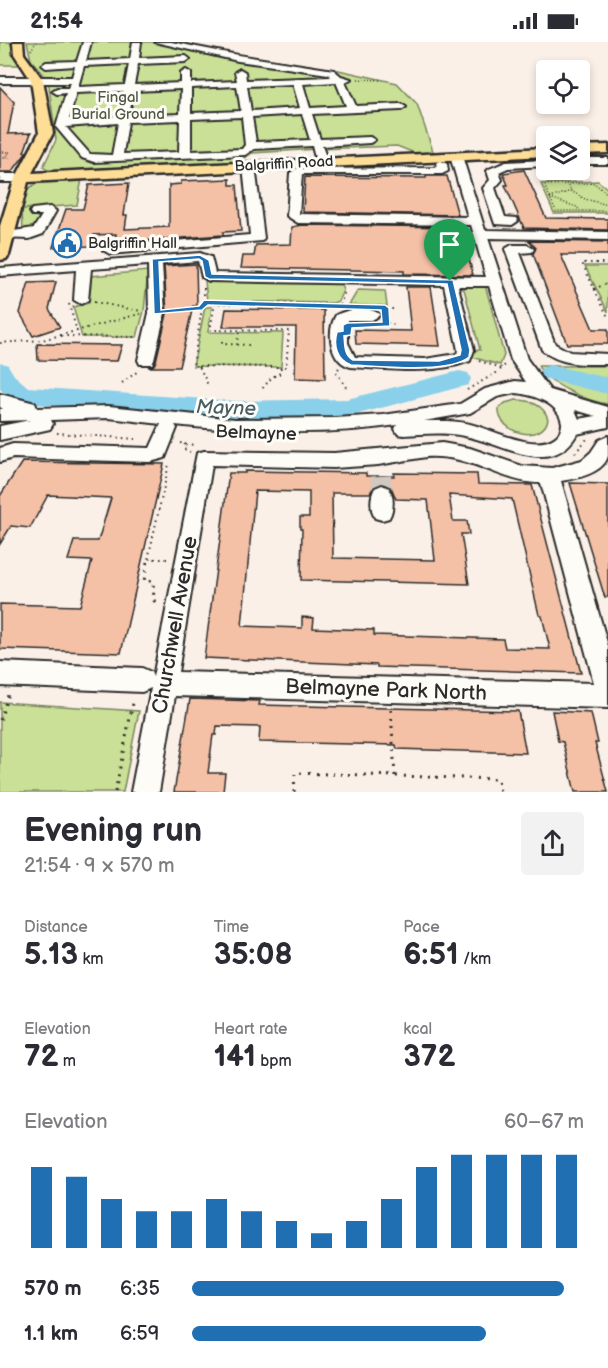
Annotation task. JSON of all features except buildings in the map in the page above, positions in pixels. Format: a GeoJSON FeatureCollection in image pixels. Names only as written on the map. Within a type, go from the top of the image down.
{"type":"FeatureCollection","features":[{"type":"Feature","properties":{"kind":"main road"},"geometry":{"type":"LineString","coordinates":[[0,255],[23,178],[46,133],[37,80],[19,54],[18,42]]}},
{"type":"Feature","properties":{"kind":"main road"},"geometry":{"type":"LineString","coordinates":[[590,150],[608,149]]}},
{"type":"Feature","properties":{"kind":"main road","name":"Balgriffin Road"},"geometry":{"type":"LineString","coordinates":[[23,178],[536,152]]}},
{"type":"Feature","properties":{"kind":"street"},"geometry":{"type":"LineString","coordinates":[[87,42],[61,127],[86,156],[94,159],[245,152],[251,146],[316,143],[401,107]]}},
{"type":"Feature","properties":{"kind":"street"},"geometry":{"type":"LineString","coordinates":[[117,157],[137,42]]}},
{"type":"Feature","properties":{"kind":"street"},"geometry":{"type":"LineString","coordinates":[[159,42],[238,58],[331,72],[342,79],[363,125]]}},
{"type":"Feature","properties":{"kind":"street"},"geometry":{"type":"LineString","coordinates":[[185,154],[186,47]]}},
{"type":"Feature","properties":{"kind":"street"},"geometry":{"type":"LineString","coordinates":[[238,58],[251,146]]}},
{"type":"Feature","properties":{"kind":"street"},"geometry":{"type":"LineString","coordinates":[[46,65],[186,59]]}},
{"type":"Feature","properties":{"kind":"street"},"geometry":{"type":"LineString","coordinates":[[0,80],[37,80],[74,85],[130,88],[342,79]]}},
{"type":"Feature","properties":{"kind":"street"},"geometry":{"type":"LineString","coordinates":[[297,81],[322,162]]}},
{"type":"Feature","properties":{"kind":"street"},"geometry":{"type":"LineString","coordinates":[[57,91],[74,85]]}},
{"type":"Feature","properties":{"kind":"street"},"geometry":{"type":"LineString","coordinates":[[61,122],[306,111],[363,125]]}},
{"type":"Feature","properties":{"kind":"street"},"geometry":{"type":"LineString","coordinates":[[456,156],[495,282],[510,364],[514,372],[500,389]]}},
{"type":"Feature","properties":{"kind":"street"},"geometry":{"type":"LineString","coordinates":[[590,161],[608,161]]}},
{"type":"Feature","properties":{"kind":"street"},"geometry":{"type":"LineString","coordinates":[[441,164],[442,171],[300,171],[296,173],[293,216],[298,219],[608,236]]}},
{"type":"Feature","properties":{"kind":"street"},"geometry":{"type":"LineString","coordinates":[[512,221],[500,221],[489,188],[496,180],[493,171],[506,165],[536,164]]}},
{"type":"Feature","properties":{"kind":"street"},"geometry":{"type":"LineString","coordinates":[[111,250],[257,238],[249,166]]}},
{"type":"Feature","properties":{"kind":"street"},"geometry":{"type":"LineString","coordinates":[[0,178],[23,178]]}},
{"type":"Feature","properties":{"kind":"street"},"geometry":{"type":"LineString","coordinates":[[5,236],[40,232],[44,228],[50,211],[36,212]]}},
{"type":"Feature","properties":{"kind":"street"},"geometry":{"type":"LineString","coordinates":[[526,249],[512,249],[548,346],[565,358],[608,359]]}},
{"type":"Feature","properties":{"kind":"street"},"geometry":{"type":"LineString","coordinates":[[0,272],[200,257],[206,260],[209,277],[495,282]]}},
{"type":"Feature","properties":{"kind":"street"},"geometry":{"type":"LineString","coordinates":[[146,360],[157,313],[155,260]]}},
{"type":"Feature","properties":{"kind":"street"},"geometry":{"type":"LineString","coordinates":[[80,302],[84,266]]}},
{"type":"Feature","properties":{"kind":"street"},"geometry":{"type":"LineString","coordinates":[[378,317],[350,315],[341,318],[341,352],[345,359],[351,362],[439,363],[456,361],[464,357],[466,350],[450,281]]}},
{"type":"Feature","properties":{"kind":"street"},"geometry":{"type":"LineString","coordinates":[[510,364],[565,408],[571,429]]}},
{"type":"Feature","properties":{"kind":"street"},"geometry":{"type":"LineString","coordinates":[[500,389],[514,387],[608,413]]}},
{"type":"Feature","properties":{"kind":"street","name":"Belmayne"},"geometry":{"type":"LineString","coordinates":[[0,415],[108,412],[235,425],[335,424],[383,421],[451,412],[464,409],[500,389]]}},
{"type":"Feature","properties":{"kind":"street","name":"Belmayne"},"geometry":{"type":"LineString","coordinates":[[483,399],[479,408],[480,418],[495,437],[509,444]]}},
{"type":"Feature","properties":{"kind":"street"},"geometry":{"type":"LineString","coordinates":[[0,400],[11,405],[33,408],[108,412]]}},
{"type":"Feature","properties":{"kind":"street"},"geometry":{"type":"LineString","coordinates":[[0,433],[26,426],[76,421]]}},
{"type":"Feature","properties":{"kind":"street","name":"Belmayne"},"geometry":{"type":"LineString","coordinates":[[0,422],[76,421],[163,441],[444,428],[468,430],[509,444],[542,449],[566,439],[571,429],[584,424],[608,421]]}},
{"type":"Feature","properties":{"kind":"street"},"geometry":{"type":"LineString","coordinates":[[200,452],[275,462],[381,485],[421,451],[464,452],[507,471],[549,475],[587,466],[598,457],[602,447],[600,438]]}},
{"type":"Feature","properties":{"kind":"street"},"geometry":{"type":"LineString","coordinates":[[0,455],[13,451],[150,455],[163,441]]}},
{"type":"Feature","properties":{"kind":"street","name":"Churchwell Avenue"},"geometry":{"type":"LineString","coordinates":[[145,792],[148,681],[200,452]]}},
{"type":"Feature","properties":{"kind":"street"},"geometry":{"type":"LineString","coordinates":[[549,475],[608,689]]}},
{"type":"Feature","properties":{"kind":"street","name":"Belmayne Park North"},"geometry":{"type":"LineString","coordinates":[[8,674],[390,690],[608,696]]}},
{"type":"Feature","properties":{"kind":"path"},"geometry":{"type":"LineString","coordinates":[[342,79],[381,80]]}},
{"type":"Feature","properties":{"kind":"path"},"geometry":{"type":"LineString","coordinates":[[0,152],[10,152],[4,158],[10,159]]}},
{"type":"Feature","properties":{"kind":"path"},"geometry":{"type":"LineString","coordinates":[[608,194],[594,183],[544,185],[556,211],[608,212]]}},
{"type":"Feature","properties":{"kind":"path"},"geometry":{"type":"LineString","coordinates":[[568,184],[571,191],[592,201],[608,205]]}},
{"type":"Feature","properties":{"kind":"path"},"geometry":{"type":"LineString","coordinates":[[550,198],[571,191]]}},
{"type":"Feature","properties":{"kind":"path"},"geometry":{"type":"LineString","coordinates":[[592,201],[598,196]]}},
{"type":"Feature","properties":{"kind":"path"},"geometry":{"type":"LineString","coordinates":[[550,198],[581,211]]}},
{"type":"Feature","properties":{"kind":"path"},"geometry":{"type":"LineString","coordinates":[[608,264],[582,263],[608,317]]}},
{"type":"Feature","properties":{"kind":"path"},"geometry":{"type":"LineString","coordinates":[[594,289],[608,283]]}},
{"type":"Feature","properties":{"kind":"path"},"geometry":{"type":"LineString","coordinates":[[0,343],[35,342],[75,330],[140,313],[150,313],[80,302],[69,309],[75,330],[78,336]]}},
{"type":"Feature","properties":{"kind":"path"},"geometry":{"type":"LineString","coordinates":[[215,303],[210,330],[289,331],[286,367],[192,366],[204,303],[215,303],[346,306]]}},
{"type":"Feature","properties":{"kind":"path"},"geometry":{"type":"LineString","coordinates":[[157,313],[202,308]]}},
{"type":"Feature","properties":{"kind":"path"},"geometry":{"type":"LineString","coordinates":[[378,317],[396,309]]}},
{"type":"Feature","properties":{"kind":"path"},"geometry":{"type":"LineString","coordinates":[[378,317],[395,325]]}},
{"type":"Feature","properties":{"kind":"path"},"geometry":{"type":"LineString","coordinates":[[378,317],[387,323]]}},
{"type":"Feature","properties":{"kind":"path"},"geometry":{"type":"LineString","coordinates":[[237,345],[239,330]]}},
{"type":"Feature","properties":{"kind":"path"},"geometry":{"type":"LineString","coordinates":[[58,336],[151,337]]}},
{"type":"Feature","properties":{"kind":"path"},"geometry":{"type":"LineString","coordinates":[[222,342],[222,344],[237,345],[251,345],[251,343]]}},
{"type":"Feature","properties":{"kind":"path"},"geometry":{"type":"LineString","coordinates":[[464,357],[510,364]]}},
{"type":"Feature","properties":{"kind":"path"},"geometry":{"type":"LineString","coordinates":[[345,359],[336,372],[347,388]]}},
{"type":"Feature","properties":{"kind":"path"},"geometry":{"type":"LineString","coordinates":[[122,383],[144,367],[146,360]]}},
{"type":"Feature","properties":{"kind":"path"},"geometry":{"type":"LineString","coordinates":[[466,390],[501,372],[510,364]]}},
{"type":"Feature","properties":{"kind":"path"},"geometry":{"type":"LineString","coordinates":[[199,366],[208,385]]}},
{"type":"Feature","properties":{"kind":"path"},"geometry":{"type":"LineString","coordinates":[[262,388],[279,374],[281,367]]}},
{"type":"Feature","properties":{"kind":"path"},"geometry":{"type":"LineString","coordinates":[[50,433],[163,441],[200,452]]}},
{"type":"Feature","properties":{"kind":"path"},"geometry":{"type":"LineString","coordinates":[[569,456],[600,438]]}},
{"type":"Feature","properties":{"kind":"path"},"geometry":{"type":"LineString","coordinates":[[162,601],[154,601],[153,581],[144,581],[144,567],[149,559],[169,463],[163,441]]}},
{"type":"Feature","properties":{"kind":"path"},"geometry":{"type":"LineString","coordinates":[[149,559],[170,559]]}},
{"type":"Feature","properties":{"kind":"path"},"geometry":{"type":"LineString","coordinates":[[0,720],[8,674]]}},
{"type":"Feature","properties":{"kind":"path"},"geometry":{"type":"LineString","coordinates":[[115,792],[148,681]]}},
{"type":"Feature","properties":{"kind":"path"},"geometry":{"type":"LineString","coordinates":[[390,690],[395,776]]}},
{"type":"Feature","properties":{"kind":"path"},"geometry":{"type":"LineString","coordinates":[[294,792],[295,773],[498,779],[500,792]]}},
{"type":"Feature","properties":{"kind":"green space"},"geometry":{"type":"Polygon","coordinates":[[[0,42],[10,42],[19,65],[0,65],[0,42]]]}},
{"type":"Feature","properties":{"kind":"green space","name":"Fingal Burial Ground"},"geometry":{"type":"Polygon","coordinates":[[[27,42],[165,42],[304,68],[334,69],[397,83],[417,104],[434,154],[417,154],[397,146],[318,149],[252,153],[235,165],[52,173],[43,167],[56,140],[48,79],[31,60],[27,42]]]}},
{"type":"Feature","properties":{"kind":"green space"},"geometry":{"type":"Polygon","coordinates":[[[82,179],[77,205],[24,209],[35,209],[33,214],[40,219],[38,228],[23,232],[22,209],[27,189],[40,182],[82,179]]]}},
{"type":"Feature","properties":{"kind":"green space"},"geometry":{"type":"Polygon","coordinates":[[[598,181],[608,189],[608,213],[554,213],[541,184],[598,181]]]}},
{"type":"Feature","properties":{"kind":"green space"},"geometry":{"type":"Polygon","coordinates":[[[585,266],[608,266],[608,312],[585,266]]]}},
{"type":"Feature","properties":{"kind":"green space"},"geometry":{"type":"Polygon","coordinates":[[[148,271],[144,311],[137,337],[82,337],[73,307],[89,303],[91,276],[148,271]]]}},
{"type":"Feature","properties":{"kind":"green space"},"geometry":{"type":"Polygon","coordinates":[[[205,281],[336,282],[341,283],[343,291],[338,301],[333,303],[207,301],[205,281]]]}},
{"type":"Feature","properties":{"kind":"green space"},"geometry":{"type":"Polygon","coordinates":[[[462,285],[482,285],[486,288],[504,355],[500,365],[468,356],[470,350],[480,350],[464,289],[456,289],[462,285]]]}},
{"type":"Feature","properties":{"kind":"green space"},"geometry":{"type":"Polygon","coordinates":[[[358,290],[385,291],[387,306],[349,305],[358,290]]]}},
{"type":"Feature","properties":{"kind":"green space"},"geometry":{"type":"Polygon","coordinates":[[[205,307],[212,307],[208,332],[283,333],[281,367],[193,366],[205,307]]]}},
{"type":"Feature","properties":{"kind":"green space"},"geometry":{"type":"Polygon","coordinates":[[[538,366],[608,366],[608,404],[590,400],[569,391],[550,379],[538,366]]]}},
{"type":"Feature","properties":{"kind":"green space"},"geometry":{"type":"Polygon","coordinates":[[[516,400],[531,402],[540,407],[548,419],[544,427],[530,434],[512,430],[505,424],[500,417],[499,409],[505,403],[516,400]]]}},
{"type":"Feature","properties":{"kind":"green space"},"geometry":{"type":"Polygon","coordinates":[[[0,702],[139,711],[123,792],[0,792],[0,702]]]}},
{"type":"Feature","properties":{"kind":"waterway","name":"Mayne"},"geometry":{"type":"LineString","coordinates":[[0,370],[4,379],[21,395],[236,410],[347,408],[459,379]]}},
{"type":"Feature","properties":{"kind":"waterway","name":"Mayne"},"geometry":{"type":"LineString","coordinates":[[550,373],[608,386]]}},
{"type":"Feature","properties":{"kind":"tunnel"},"geometry":{"type":"LineString","coordinates":[[381,476],[382,493]]}},
{"type":"Feature","properties":{"kind":"place","name":"Balgriffin Hall"},"geometry":{"type":"Point","coordinates":[67,243]}},
{"type":"Feature","properties":{"kind":"route"},"geometry":{"type":"LineString","coordinates":[[200,257],[206,260],[209,277],[450,281],[466,350],[464,357],[456,361],[439,363],[351,362],[345,359],[341,352],[340,334],[348,333],[347,325],[380,326],[387,324],[385,308],[204,303],[202,308],[157,313],[155,260],[200,257]]}}]}
